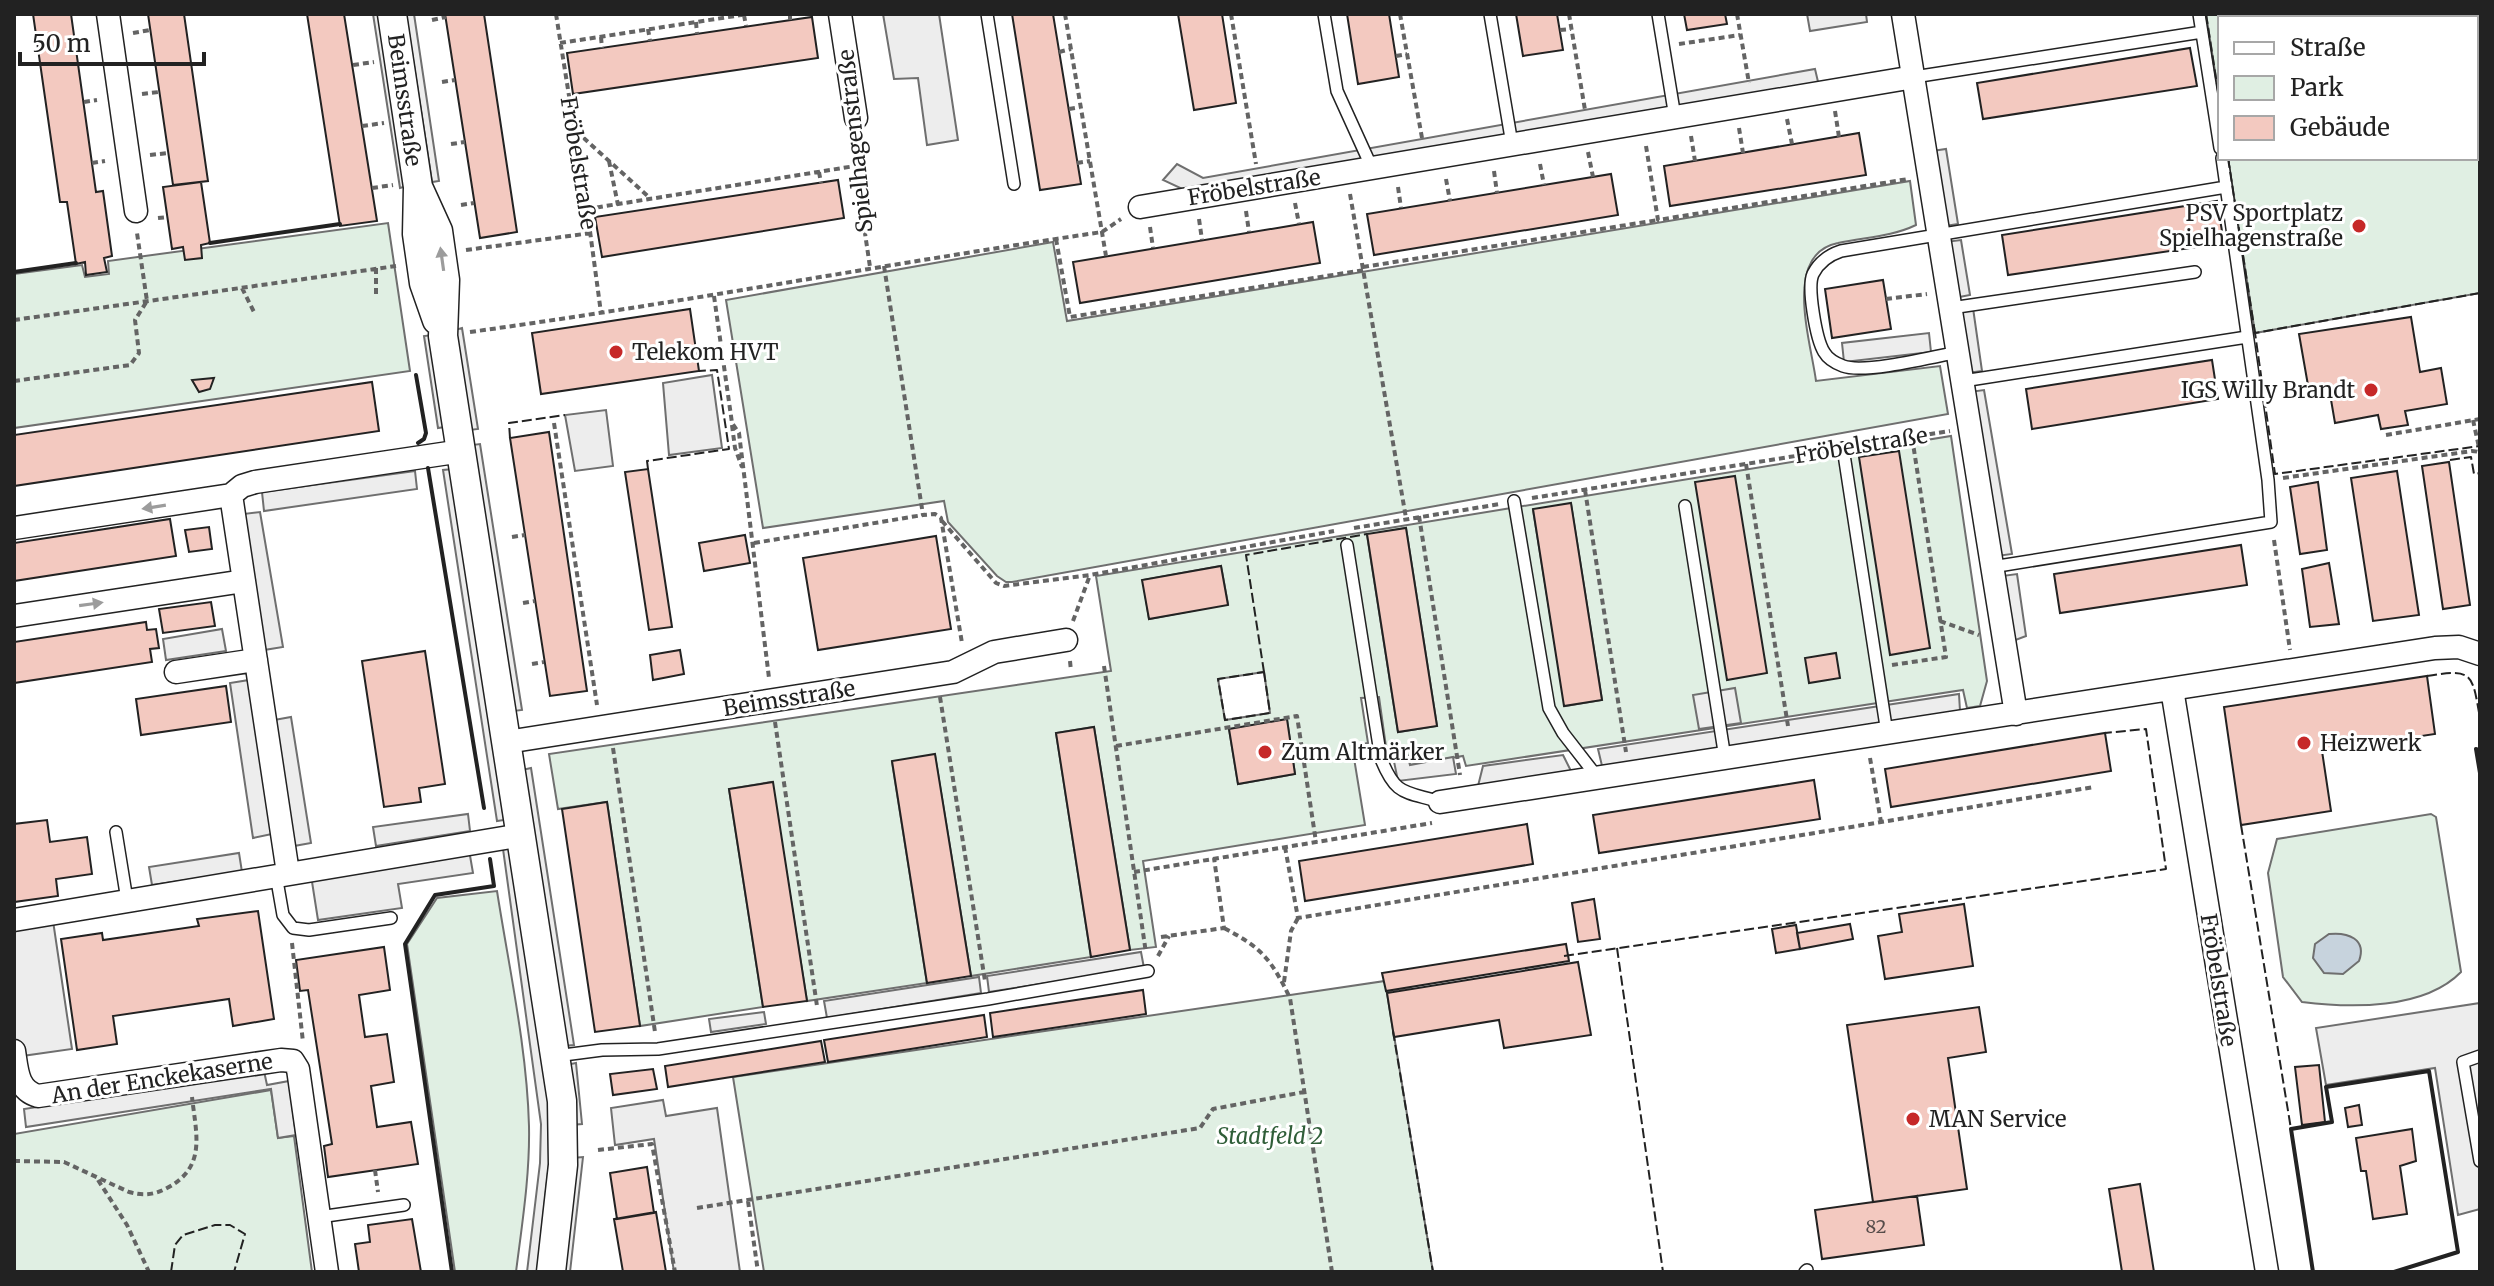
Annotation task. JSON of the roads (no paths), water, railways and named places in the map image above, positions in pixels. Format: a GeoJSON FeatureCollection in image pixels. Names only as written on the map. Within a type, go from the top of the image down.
{"type":"FeatureCollection","features":[{"type":"Feature","properties":{"kind":"street"},"geometry":{"type":"LineString","coordinates":[[108,14],[136,211]]}},
{"type":"Feature","properties":{"kind":"street","name":"Beimsstraße"},"geometry":{"type":"LineString","coordinates":[[392,14],[406,186],[424,283],[454,334],[462,451],[556,1056],[564,1141],[551,1272]]}},
{"type":"Feature","properties":{"kind":"street","name":"Spielhagenstraße"},"geometry":{"type":"LineString","coordinates":[[840,14],[856,118]]}},
{"type":"Feature","properties":{"kind":"street"},"geometry":{"type":"LineString","coordinates":[[1903,14],[2016,714]]}},
{"type":"Feature","properties":{"kind":"street","name":"Fröbelstraße"},"geometry":{"type":"LineString","coordinates":[[1140,207],[1914,77]]}},
{"type":"Feature","properties":{"kind":"street"},"geometry":{"type":"LineString","coordinates":[[14,528],[231,495],[255,482],[462,451]]}},
{"type":"Feature","properties":{"kind":"street"},"geometry":{"type":"LineString","coordinates":[[231,495],[256,660],[282,874]]}},
{"type":"Feature","properties":{"kind":"street"},"geometry":{"type":"LineString","coordinates":[[14,616],[244,581]]}},
{"type":"Feature","properties":{"kind":"street","name":"Beimsstraße"},"geometry":{"type":"LineString","coordinates":[[507,742],[606,735],[772,700],[953,672],[994,652],[1066,640]]}},
{"type":"Feature","properties":{"kind":"street"},"geometry":{"type":"LineString","coordinates":[[1440,802],[2443,647],[2468,648],[2480,654]]}},
{"type":"Feature","properties":{"kind":"street"},"geometry":{"type":"LineString","coordinates":[[176,672],[256,660]]}},
{"type":"Feature","properties":{"kind":"street","name":"Fröbelstraße"},"geometry":{"type":"LineString","coordinates":[[2172,689],[2267,1272]]}},
{"type":"Feature","properties":{"kind":"street"},"geometry":{"type":"LineString","coordinates":[[14,920],[522,835]]}},
{"type":"Feature","properties":{"kind":"street","name":"An der Enckekaserne"},"geometry":{"type":"LineString","coordinates":[[14,1051],[19,1081],[26,1091],[38,1096],[281,1060],[293,1061],[298,1069],[327,1272]]}},
{"type":"Feature","properties":{"kind":"lane"},"geometry":{"type":"LineString","coordinates":[[987,14],[1014,184]]}},
{"type":"Feature","properties":{"kind":"lane"},"geometry":{"type":"LineString","coordinates":[[1324,14],[1337,91],[1372,168]]}},
{"type":"Feature","properties":{"kind":"lane"},"geometry":{"type":"LineString","coordinates":[[1490,14],[1512,144]]}},
{"type":"Feature","properties":{"kind":"lane"},"geometry":{"type":"LineString","coordinates":[[1658,14],[1675,117]]}},
{"type":"Feature","properties":{"kind":"lane"},"geometry":{"type":"LineString","coordinates":[[2199,14],[2218,135]]}},
{"type":"Feature","properties":{"kind":"lane","name":"Fröbelstraße"},"geometry":{"type":"LineString","coordinates":[[1914,77],[2202,32]]}},
{"type":"Feature","properties":{"kind":"lane"},"geometry":{"type":"LineString","coordinates":[[1992,567],[2271,522],[2268,480],[2222,160]]}},
{"type":"Feature","properties":{"kind":"lane"},"geometry":{"type":"LineString","coordinates":[[1958,352],[1859,369],[1846,368],[1831,360],[1821,347],[1813,303],[1812,277],[1817,267],[1831,255],[2226,187]]}},
{"type":"Feature","properties":{"kind":"lane"},"geometry":{"type":"LineString","coordinates":[[1951,308],[2195,272]]}},
{"type":"Feature","properties":{"kind":"lane"},"geometry":{"type":"LineString","coordinates":[[1963,381],[2247,337]]}},
{"type":"Feature","properties":{"kind":"lane"},"geometry":{"type":"LineString","coordinates":[[1843,448],[1877,667],[1877,735]]}},
{"type":"Feature","properties":{"kind":"lane"},"geometry":{"type":"LineString","coordinates":[[1514,501],[1549,708],[1563,733],[1599,779]]}},
{"type":"Feature","properties":{"kind":"lane"},"geometry":{"type":"LineString","coordinates":[[1685,506],[1725,759]]}},
{"type":"Feature","properties":{"kind":"lane"},"geometry":{"type":"LineString","coordinates":[[1347,545],[1381,759],[1397,789],[1440,802]]}},
{"type":"Feature","properties":{"kind":"lane"},"geometry":{"type":"LineString","coordinates":[[116,832],[127,900]]}},
{"type":"Feature","properties":{"kind":"lane"},"geometry":{"type":"LineString","coordinates":[[282,874],[283,915],[293,928],[309,930],[391,918]]}},
{"type":"Feature","properties":{"kind":"lane"},"geometry":{"type":"LineString","coordinates":[[556,1056],[602,1050],[658,1049],[988,999],[1148,971]]}},
{"type":"Feature","properties":{"kind":"lane"},"geometry":{"type":"LineString","coordinates":[[2480,1056],[2463,1062],[2480,1161]]}},
{"type":"Feature","properties":{"kind":"lane"},"geometry":{"type":"LineString","coordinates":[[319,1217],[404,1205]]}},
{"type":"Feature","properties":{"kind":"place","name":"PSV Sportplatz Spielhagenstraße"},"geometry":{"type":"Point","coordinates":[2359,226]}},
{"type":"Feature","properties":{"kind":"place","name":"Telekom HVT"},"geometry":{"type":"Point","coordinates":[616,352]}},
{"type":"Feature","properties":{"kind":"place","name":"IGS Willy Brandt"},"geometry":{"type":"Point","coordinates":[2371,390]}},
{"type":"Feature","properties":{"kind":"place","name":"Heizwerk"},"geometry":{"type":"Point","coordinates":[2304,743]}},
{"type":"Feature","properties":{"kind":"place","name":"Zum Altmärker"},"geometry":{"type":"Point","coordinates":[1265,752]}},
{"type":"Feature","properties":{"kind":"place","name":"MAN Service"},"geometry":{"type":"Point","coordinates":[1913,1119]}},
{"type":"Feature","properties":{"kind":"park label","name":"Stadtfeld 2"},"geometry":{"type":"Point","coordinates":[1270,1136]}}]}
